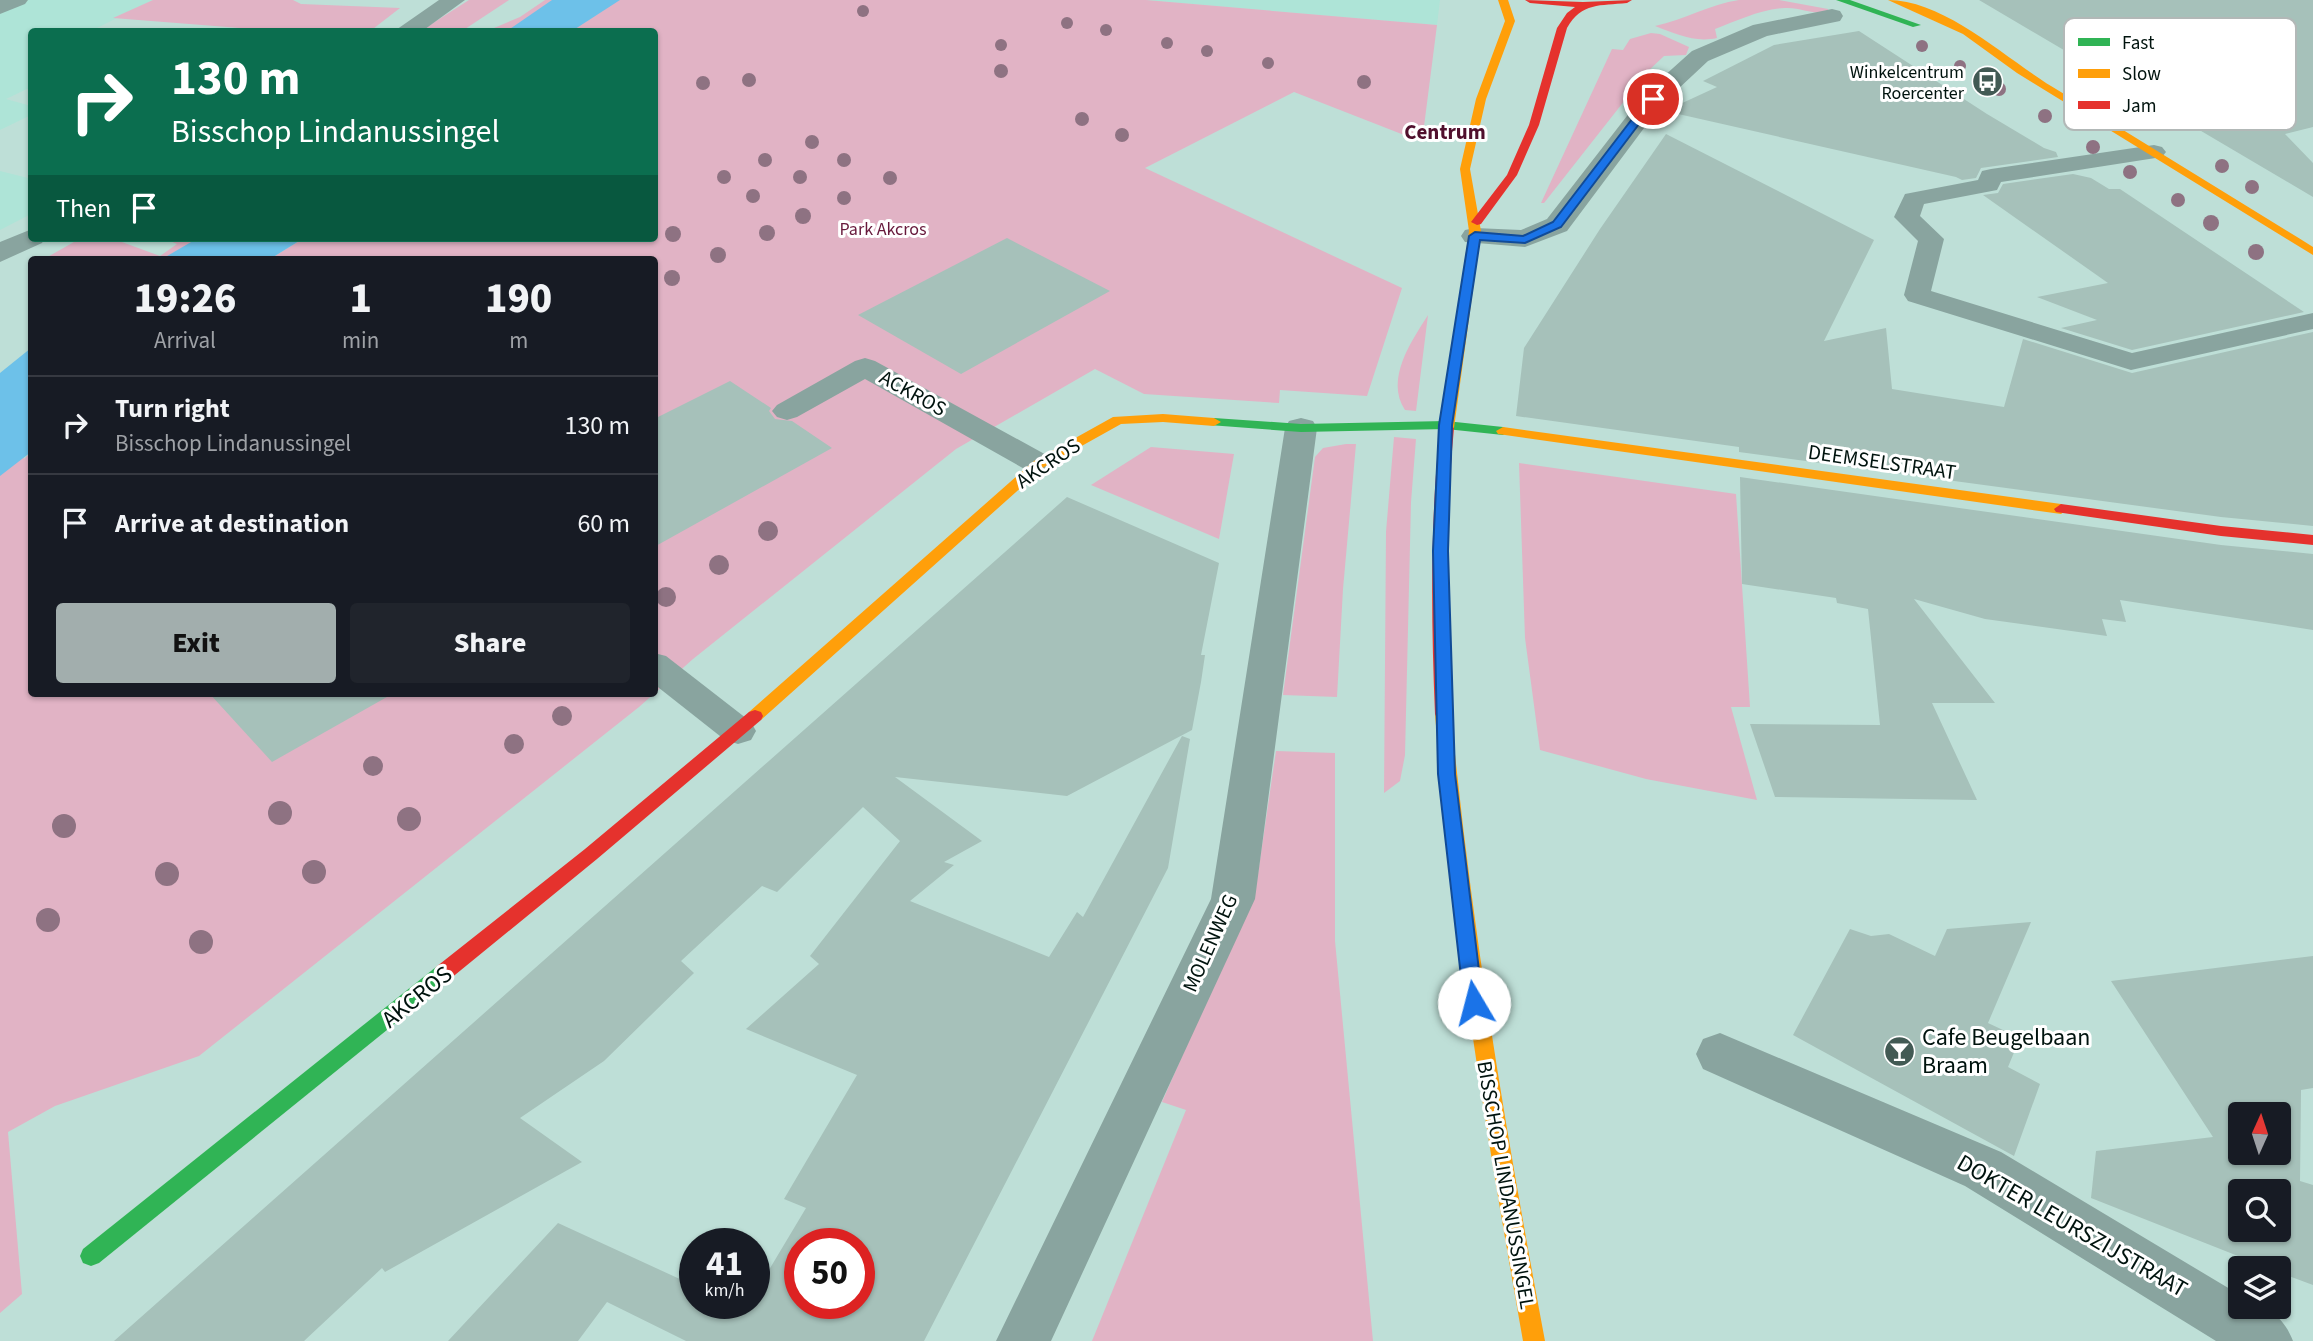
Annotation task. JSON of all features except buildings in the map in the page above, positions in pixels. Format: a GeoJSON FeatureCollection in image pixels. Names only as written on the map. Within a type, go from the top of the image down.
{"type":"FeatureCollection","features":[{"type":"Feature","properties":{"kind":"main road","name":"BISSCHOP LINDANUSSINGEL"},"geometry":{"type":"LineString","coordinates":[[1503,0],[1510,21],[1483,88],[1465,174],[1476,229],[1446,425],[1440,503],[1440,622],[1447,787],[1474,1003],[1534,1341]]}},
{"type":"Feature","properties":{"kind":"main road"},"geometry":{"type":"LineString","coordinates":[[1530,0],[1583,5],[1627,0]]}},
{"type":"Feature","properties":{"kind":"main road"},"geometry":{"type":"LineString","coordinates":[[1894,0],[1952,24],[2064,98]]}},
{"type":"Feature","properties":{"kind":"main road","name":"BISSCHOP LINDANUSSINGEL"},"geometry":{"type":"LineString","coordinates":[[1476,229],[1511,175],[1534,125],[1562,28],[1570,15],[1583,5]]}},
{"type":"Feature","properties":{"kind":"main road"},"geometry":{"type":"LineString","coordinates":[[1837,8],[1909,22],[2020,71]]}},
{"type":"Feature","properties":{"kind":"main road"},"geometry":{"type":"LineString","coordinates":[[2118,130],[2313,252]]}},
{"type":"Feature","properties":{"kind":"main road","name":"AKCROS"},"geometry":{"type":"LineString","coordinates":[[91,1256],[514,919],[738,731],[1039,464],[1118,420],[1163,418],[1301,428],[1446,425]]}},
{"type":"Feature","properties":{"kind":"main road","name":"DEEMSELSTRAAT"},"geometry":{"type":"LineString","coordinates":[[1446,425],[1492,429],[2193,527],[2313,540]]}},
{"type":"Feature","properties":{"kind":"street"},"geometry":{"type":"LineString","coordinates":[[410,28],[454,0]]}},
{"type":"Feature","properties":{"kind":"street"},"geometry":{"type":"LineString","coordinates":[[1476,229],[1525,239],[1557,225],[1653,99],[1700,56],[1761,30],[1837,8]]}},
{"type":"Feature","properties":{"kind":"street"},"geometry":{"type":"LineString","coordinates":[[0,253],[28,239]]}},
{"type":"Feature","properties":{"kind":"street","name":"MOLENWEG"},"geometry":{"type":"LineString","coordinates":[[1023,1341],[1233,899],[1301,428]]}},
{"type":"Feature","properties":{"kind":"street","name":"DOKTER LEURSZIJSTRAAT"},"geometry":{"type":"LineString","coordinates":[[1720,1054],[1983,1169],[2266,1341]]}},
{"type":"Feature","properties":{"kind":"lane"},"geometry":{"type":"LineString","coordinates":[[0,8],[18,0]]}},
{"type":"Feature","properties":{"kind":"lane"},"geometry":{"type":"LineString","coordinates":[[2154,152],[1991,176],[1988,185],[1914,199],[1907,217],[1931,239],[1917,295],[2131,362],[2313,321]]}},
{"type":"Feature","properties":{"kind":"lane","name":"ACKROS"},"geometry":{"type":"LineString","coordinates":[[787,411],[865,367],[1039,464]]}},
{"type":"Feature","properties":{"kind":"lane"},"geometry":{"type":"LineString","coordinates":[[658,668],[738,731]]}},
{"type":"Feature","properties":{"kind":"shaded area"},"geometry":{"type":"Polygon","coordinates":[[[0,0],[153,0],[97,28],[28,28],[28,88],[6,99],[28,105],[28,116],[0,130],[0,0]]]}},
{"type":"Feature","properties":{"kind":"shaded area"},"geometry":{"type":"Polygon","coordinates":[[[1146,0],[1440,0],[1437,25],[1146,0]]]}},
{"type":"Feature","properties":{"kind":"shaded area"},"geometry":{"type":"Polygon","coordinates":[[[0,171],[28,178],[28,216],[0,230],[0,171]]]}},
{"type":"Feature","properties":{"kind":"green space"},"geometry":{"type":"Polygon","coordinates":[[[153,0],[293,0],[301,4],[400,8],[374,28],[240,28],[113,18],[153,0]]]}},
{"type":"Feature","properties":{"kind":"green space"},"geometry":{"type":"Polygon","coordinates":[[[469,0],[509,0],[467,28],[425,28],[469,0]]]}},
{"type":"Feature","properties":{"kind":"green space","name":"Park Akcros"},"geometry":{"type":"Polygon","coordinates":[[[545,0],[1146,0],[1437,25],[1422,142],[1294,92],[1145,168],[1402,288],[1367,396],[1280,390],[1279,403],[1144,394],[1095,369],[956,449],[693,659],[658,690],[658,256],[275,256],[298,242],[658,242],[658,28],[494,28],[520,17],[545,0]]]}},
{"type":"Feature","properties":{"kind":"green space"},"geometry":{"type":"Polygon","coordinates":[[[1739,0],[1779,0],[1828,9],[1828,12],[1791,8],[1767,11],[1715,29],[1717,38],[1709,39],[1686,37],[1655,26],[1739,0]]]}},
{"type":"Feature","properties":{"kind":"green space"},"geometry":{"type":"Polygon","coordinates":[[[1651,33],[1660,34],[1689,47],[1686,55],[1664,56],[1647,72],[1544,203],[1541,203],[1612,49],[1623,50],[1630,39],[1651,33]]]}},
{"type":"Feature","properties":{"kind":"green space"},"geometry":{"type":"Polygon","coordinates":[[[74,242],[122,242],[160,256],[49,256],[74,242]]]}},
{"type":"Feature","properties":{"kind":"green space"},"geometry":{"type":"Polygon","coordinates":[[[172,242],[282,242],[260,256],[160,256],[177,244],[172,242]]]}},
{"type":"Feature","properties":{"kind":"green space"},"geometry":{"type":"Polygon","coordinates":[[[1428,315],[1416,411],[1405,410],[1398,386],[1399,373],[1408,349],[1428,315]]]}},
{"type":"Feature","properties":{"kind":"green space","name":"Park Akcros"},"geometry":{"type":"Polygon","coordinates":[[[0,387],[24,459],[28,455],[28,697],[650,697],[199,1056],[55,1106],[8,1132],[22,1294],[0,1313],[0,387]]]}},
{"type":"Feature","properties":{"kind":"green space"},"geometry":{"type":"Polygon","coordinates":[[[1394,437],[1416,439],[1411,502],[1405,755],[1400,781],[1384,793],[1386,532],[1394,437]]]}},
{"type":"Feature","properties":{"kind":"green space"},"geometry":{"type":"Polygon","coordinates":[[[1356,444],[1343,589],[1337,697],[1283,695],[1315,457],[1323,448],[1356,444]]]}},
{"type":"Feature","properties":{"kind":"green space"},"geometry":{"type":"Polygon","coordinates":[[[1151,447],[1234,454],[1219,539],[1091,485],[1151,447]]]}},
{"type":"Feature","properties":{"kind":"green space"},"geometry":{"type":"Polygon","coordinates":[[[1519,463],[1736,494],[1750,707],[1731,707],[1757,800],[1646,779],[1540,750],[1525,638],[1519,463]]]}},
{"type":"Feature","properties":{"kind":"green space"},"geometry":{"type":"Polygon","coordinates":[[[1276,751],[1335,753],[1335,941],[1373,1341],[1092,1341],[1186,1110],[1162,1102],[1256,887],[1276,751]]]}},
{"type":"Feature","properties":{"kind":"water"},"geometry":{"type":"Polygon","coordinates":[[[552,0],[620,0],[577,28],[511,28],[552,0]]]}},
{"type":"Feature","properties":{"kind":"water"},"geometry":{"type":"Polygon","coordinates":[[[191,242],[298,242],[275,256],[167,256],[191,242]]]}},
{"type":"Feature","properties":{"kind":"water"},"geometry":{"type":"Polygon","coordinates":[[[28,350],[28,454],[0,476],[0,373],[28,350]]]}},
{"type":"Feature","properties":{"kind":"traffic: fast"},"geometry":{"type":"LineString","coordinates":[[1841,0],[1916,25]]}},
{"type":"Feature","properties":{"kind":"traffic: fast"},"geometry":{"type":"LineString","coordinates":[[1214,422],[1301,428],[1446,425],[1503,431]]}},
{"type":"Feature","properties":{"kind":"traffic: fast"},"geometry":{"type":"LineString","coordinates":[[91,1256],[443,973]]}},
{"type":"Feature","properties":{"kind":"traffic: slow"},"geometry":{"type":"LineString","coordinates":[[1447,428],[1475,231],[1465,169],[1481,99],[1510,21],[1503,0]]}},
{"type":"Feature","properties":{"kind":"traffic: slow"},"geometry":{"type":"LineString","coordinates":[[1893,0],[1929,13],[1966,32],[2064,98]]}},
{"type":"Feature","properties":{"kind":"traffic: slow"},"geometry":{"type":"LineString","coordinates":[[2116,130],[2313,252]]}},
{"type":"Feature","properties":{"kind":"traffic: slow"},"geometry":{"type":"LineString","coordinates":[[755,716],[1039,464],[1118,420],[1163,418],[1214,422]]}},
{"type":"Feature","properties":{"kind":"traffic: slow"},"geometry":{"type":"LineString","coordinates":[[1503,431],[2061,509]]}},
{"type":"Feature","properties":{"kind":"traffic: slow"},"geometry":{"type":"LineString","coordinates":[[1443,714],[1469,950],[1534,1341]]}},
{"type":"Feature","properties":{"kind":"traffic: jam"},"geometry":{"type":"LineString","coordinates":[[1530,0],[1583,5],[1627,0]]}},
{"type":"Feature","properties":{"kind":"traffic: jam"},"geometry":{"type":"LineString","coordinates":[[1477,222],[1512,175],[1534,125],[1562,28],[1570,15],[1583,5]]}},
{"type":"Feature","properties":{"kind":"traffic: jam"},"geometry":{"type":"LineString","coordinates":[[1443,714],[1439,571],[1447,428]]}},
{"type":"Feature","properties":{"kind":"traffic: jam"},"geometry":{"type":"LineString","coordinates":[[2061,509],[2221,531],[2313,540]]}},
{"type":"Feature","properties":{"kind":"traffic: jam"},"geometry":{"type":"LineString","coordinates":[[443,973],[591,854],[755,716]]}},
{"type":"Feature","properties":{"kind":"place","name":"Winkelcentrum Roercenter"},"geometry":{"type":"Point","coordinates":[1987,82]}},
{"type":"Feature","properties":{"kind":"place","name":"Cafe Beugelbaan Braam"},"geometry":{"type":"Point","coordinates":[1899,1051]}},
{"type":"Feature","properties":{"kind":"district","name":"Centrum"},"geometry":{"type":"Point","coordinates":[1445,132]}},
{"type":"Feature","properties":{"kind":"route"},"geometry":{"type":"LineString","coordinates":[[1474,1003],[1455,865],[1446,774],[1440,622],[1440,503],[1446,425],[1475,236],[1525,239],[1557,225],[1653,99]]}}]}
